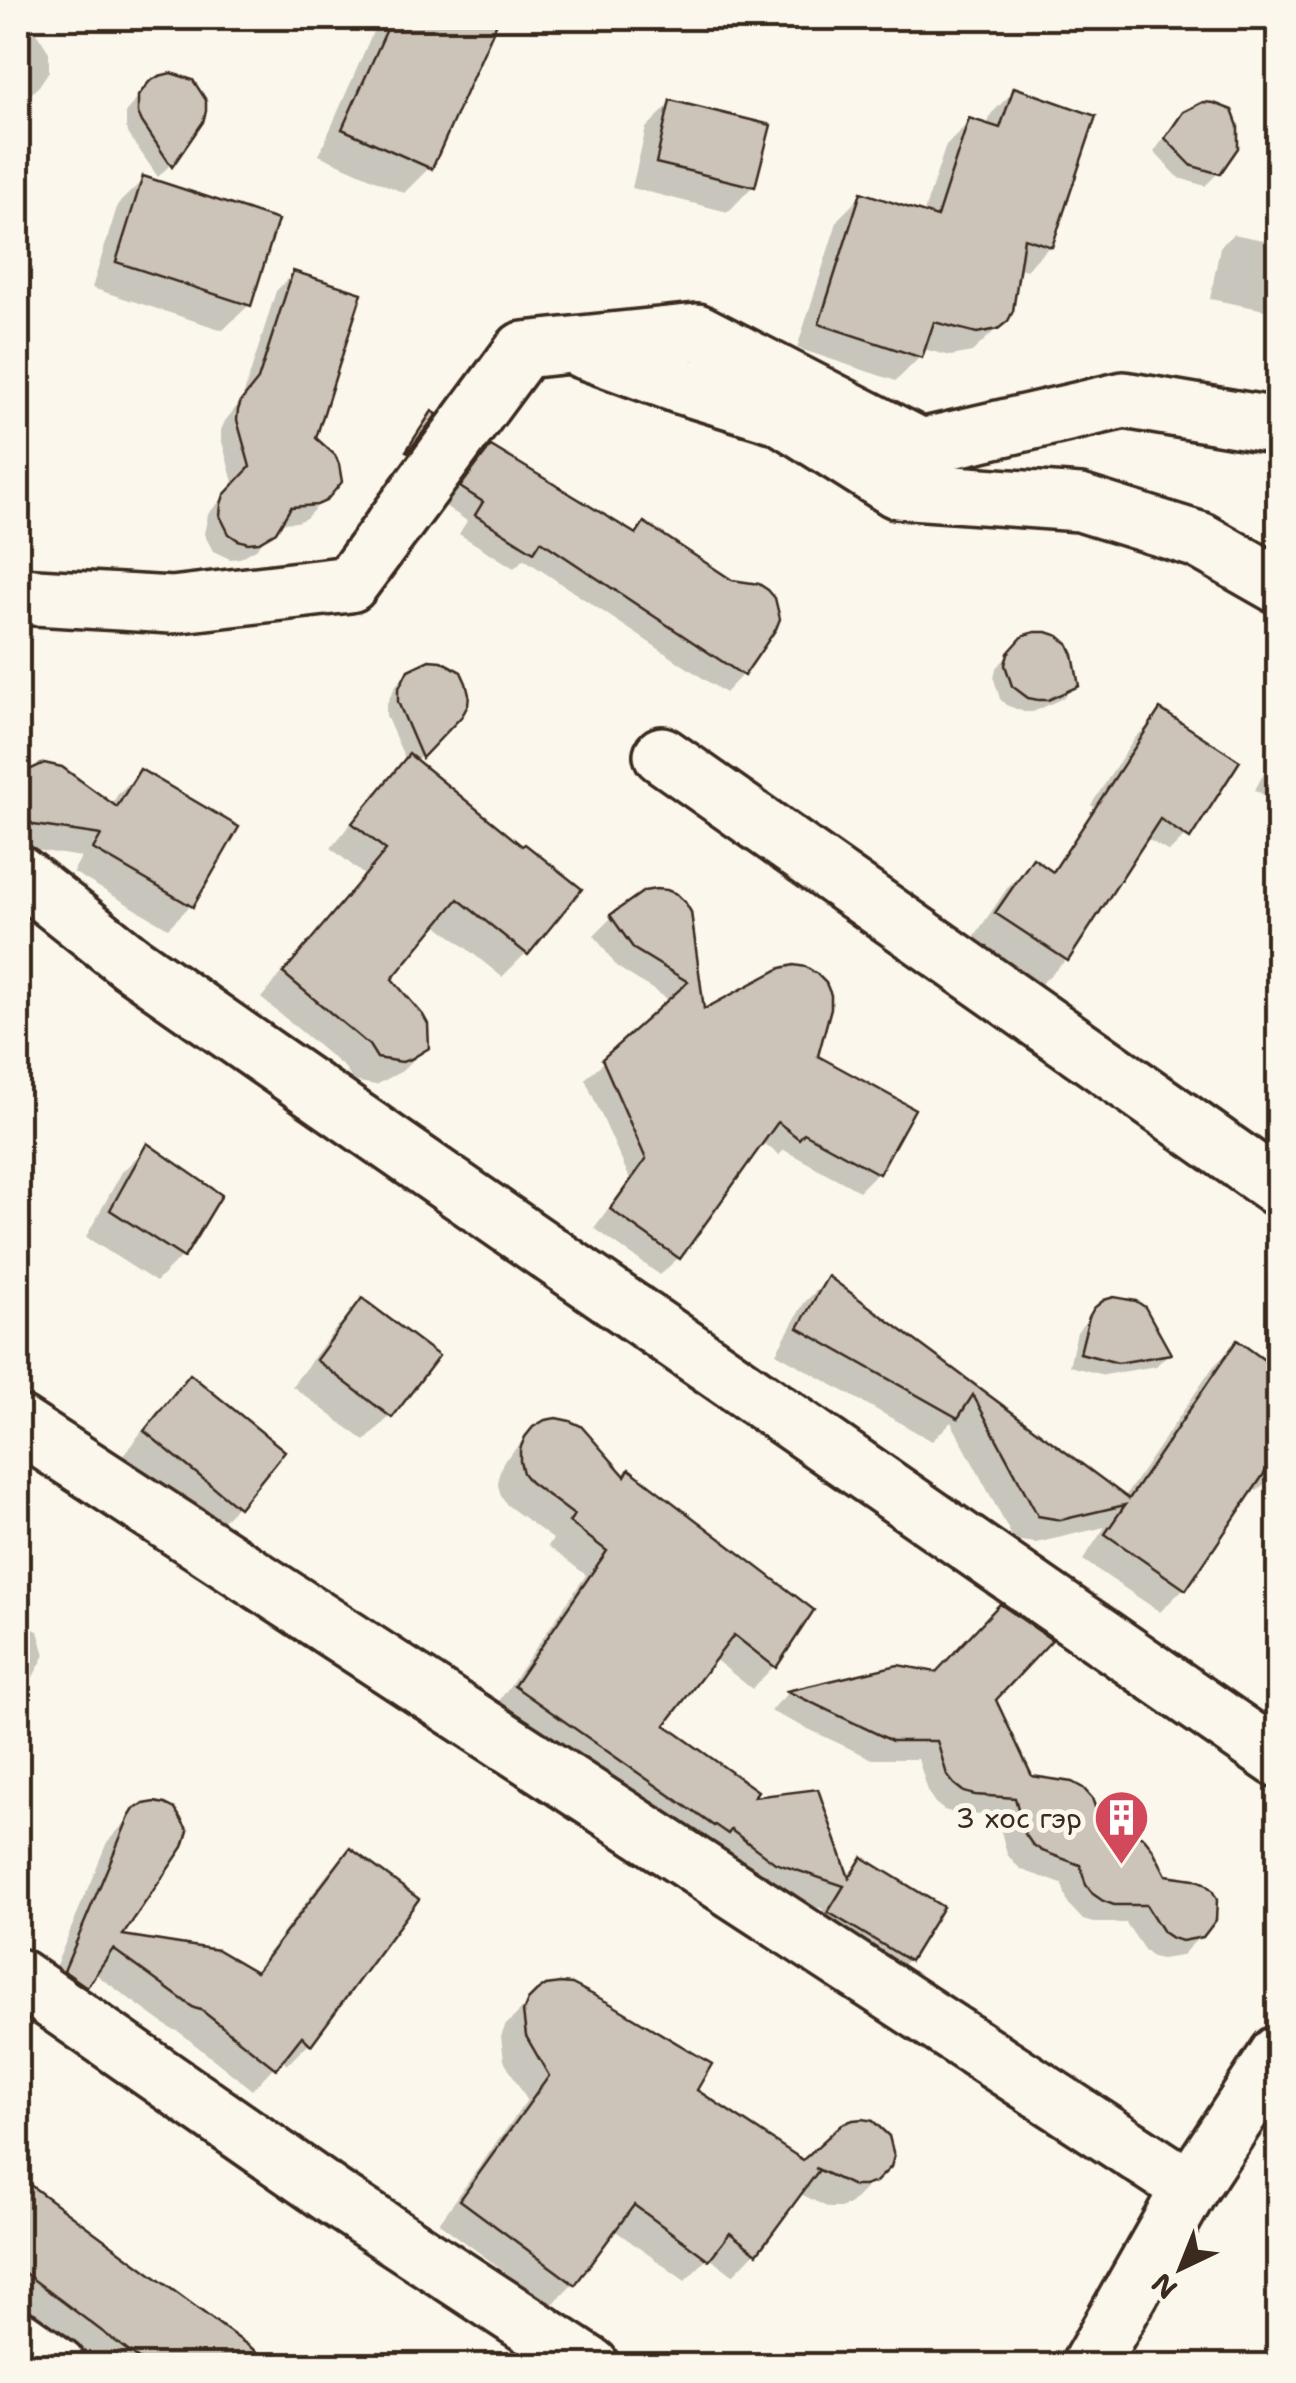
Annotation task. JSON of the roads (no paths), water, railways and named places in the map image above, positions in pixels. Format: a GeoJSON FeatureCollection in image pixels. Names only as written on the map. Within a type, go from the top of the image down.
{"type":"FeatureCollection","features":[{"type":"Feature","properties":{"kind":"street"},"geometry":{"type":"LineString","coordinates":[[18,596],[172,605],[350,584],[522,350],[566,344],[697,332],[921,447],[1124,400],[1278,426]]}},
{"type":"Feature","properties":{"kind":"street"},"geometry":{"type":"LineString","coordinates":[[566,344],[780,416],[897,490],[1080,503],[1199,540],[1278,585]]}},
{"type":"Feature","properties":{"kind":"street"},"geometry":{"type":"LineString","coordinates":[[662,756],[1278,1188]]}},
{"type":"Feature","properties":{"kind":"street"},"geometry":{"type":"LineString","coordinates":[[18,873],[130,962],[1278,1759]]}},
{"type":"Feature","properties":{"kind":"street"},"geometry":{"type":"LineString","coordinates":[[18,1424],[1190,2188]]}},
{"type":"Feature","properties":{"kind":"street"},"geometry":{"type":"LineString","coordinates":[[18,1977],[334,2198],[591,2366]]}},
{"type":"Feature","properties":{"kind":"street"},"geometry":{"type":"LineString","coordinates":[[1089,2366],[1190,2188],[1278,2054]]}},
{"type":"Feature","properties":{"kind":"street"},"geometry":{"type":"LineString","coordinates":[[18,2338],[58,2366]]}},
{"type":"Feature","properties":{"kind":"place","name":"3 хос гэр"},"geometry":{"type":"Point","coordinates":[1121,1867]}}]}
